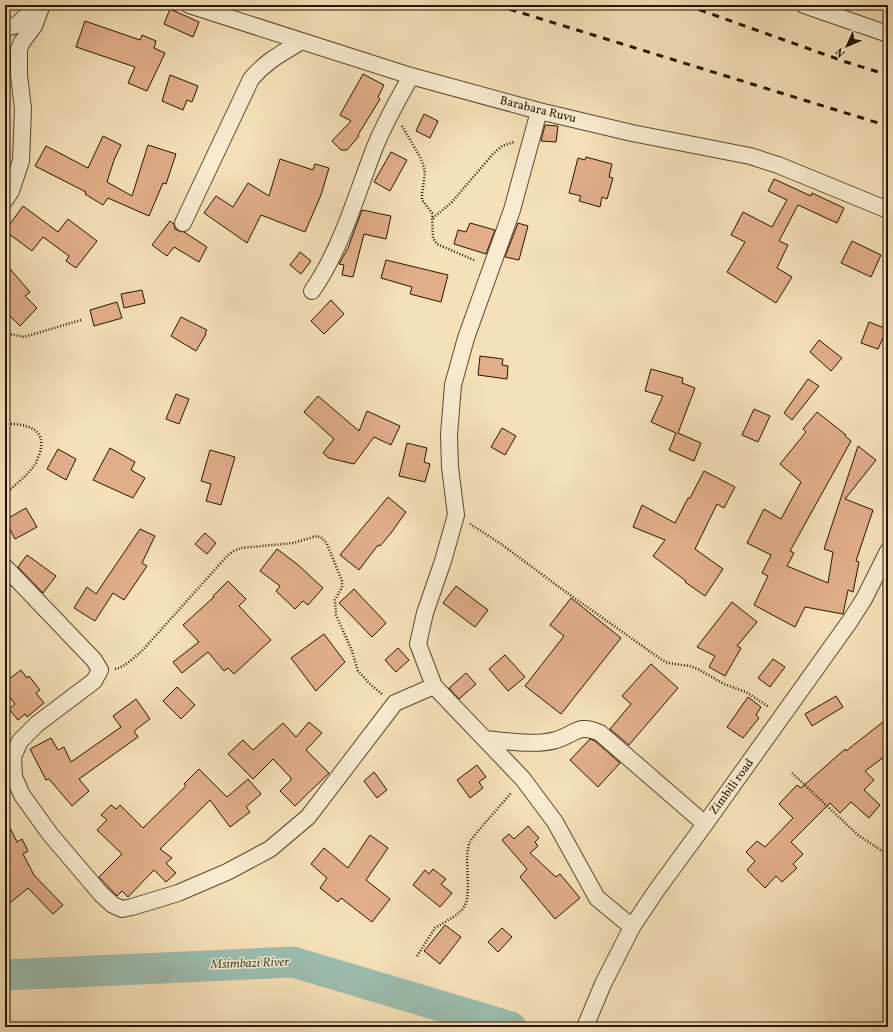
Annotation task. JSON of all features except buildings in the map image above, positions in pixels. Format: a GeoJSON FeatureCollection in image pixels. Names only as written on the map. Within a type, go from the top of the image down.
{"type":"FeatureCollection","features":[{"type":"Feature","properties":{"kind":"street"},"geometry":{"type":"LineString","coordinates":[[5,28],[16,25],[37,5]]}},
{"type":"Feature","properties":{"kind":"street"},"geometry":{"type":"LineString","coordinates":[[5,200],[11,191],[20,161],[23,109],[19,76],[19,49],[22,42],[34,26],[42,5]]}},
{"type":"Feature","properties":{"kind":"street","name":"Barabara Ruvu"},"geometry":{"type":"LineString","coordinates":[[189,5],[411,76],[539,111],[632,133],[750,156],[778,165],[888,210]]}},
{"type":"Feature","properties":{"kind":"street"},"geometry":{"type":"LineString","coordinates":[[804,5],[888,34]]}},
{"type":"Feature","properties":{"kind":"street"},"geometry":{"type":"LineString","coordinates":[[183,223],[251,79],[271,59],[302,41]]}},
{"type":"Feature","properties":{"kind":"street"},"geometry":{"type":"LineString","coordinates":[[312,291],[336,247],[374,150],[411,76]]}},
{"type":"Feature","properties":{"kind":"street"},"geometry":{"type":"LineString","coordinates":[[539,111],[512,210],[466,338],[453,385],[449,435],[450,467],[456,516],[425,614],[418,644],[434,686],[523,779],[555,822],[597,898],[632,927]]}},
{"type":"Feature","properties":{"kind":"street","name":"Zimbili road"},"geometry":{"type":"LineString","coordinates":[[585,1025],[603,984],[632,927],[656,891],[783,716],[864,599],[888,551]]}},
{"type":"Feature","properties":{"kind":"street"},"geometry":{"type":"LineString","coordinates":[[5,567],[94,660],[100,670],[94,681],[37,724],[20,741],[13,757],[14,777],[22,794],[50,834],[101,894],[113,905],[122,909],[178,893],[227,872],[270,848],[308,817],[395,703],[434,686]]}},
{"type":"Feature","properties":{"kind":"street"},"geometry":{"type":"LineString","coordinates":[[485,739],[534,743],[546,742],[558,739],[579,729],[590,729],[600,733],[705,824]]}},
{"type":"Feature","properties":{"kind":"path"},"geometry":{"type":"LineString","coordinates":[[393,110],[420,155],[425,173],[422,200],[431,210],[433,218],[433,238],[437,244],[491,268]]}},
{"type":"Feature","properties":{"kind":"path"},"geometry":{"type":"LineString","coordinates":[[433,218],[451,203],[492,154],[502,146],[532,137]]}},
{"type":"Feature","properties":{"kind":"path"},"geometry":{"type":"LineString","coordinates":[[5,333],[24,337],[81,320]]}},
{"type":"Feature","properties":{"kind":"path"},"geometry":{"type":"LineString","coordinates":[[5,424],[16,424],[32,428],[42,438],[42,444],[36,463],[5,494]]}},
{"type":"Feature","properties":{"kind":"path"},"geometry":{"type":"LineString","coordinates":[[456,516],[501,544],[662,660],[668,663],[690,666],[698,669],[724,684],[746,692],[783,716]]}},
{"type":"Feature","properties":{"kind":"path"},"geometry":{"type":"LineString","coordinates":[[100,670],[118,669],[141,652],[217,566],[234,551],[241,548],[293,543],[317,536],[322,538],[327,544],[342,581],[342,587],[335,600],[336,615],[352,651],[358,672],[370,684],[395,703]]}},
{"type":"Feature","properties":{"kind":"path"},"geometry":{"type":"LineString","coordinates":[[792,773],[858,835],[888,855]]}},
{"type":"Feature","properties":{"kind":"path"},"geometry":{"type":"LineString","coordinates":[[417,956],[435,928],[455,916],[463,909],[467,900],[468,889],[467,855],[469,843],[523,779]]}},
{"type":"Feature","properties":{"kind":"waterway","name":"Msimbazi River"},"geometry":{"type":"LineString","coordinates":[[5,975],[293,962],[511,1027]]}},
{"type":"Feature","properties":{"kind":"railway"},"geometry":{"type":"LineString","coordinates":[[496,5],[888,126]]}},
{"type":"Feature","properties":{"kind":"railway"},"geometry":{"type":"LineString","coordinates":[[686,5],[846,62],[888,75]]}}]}
